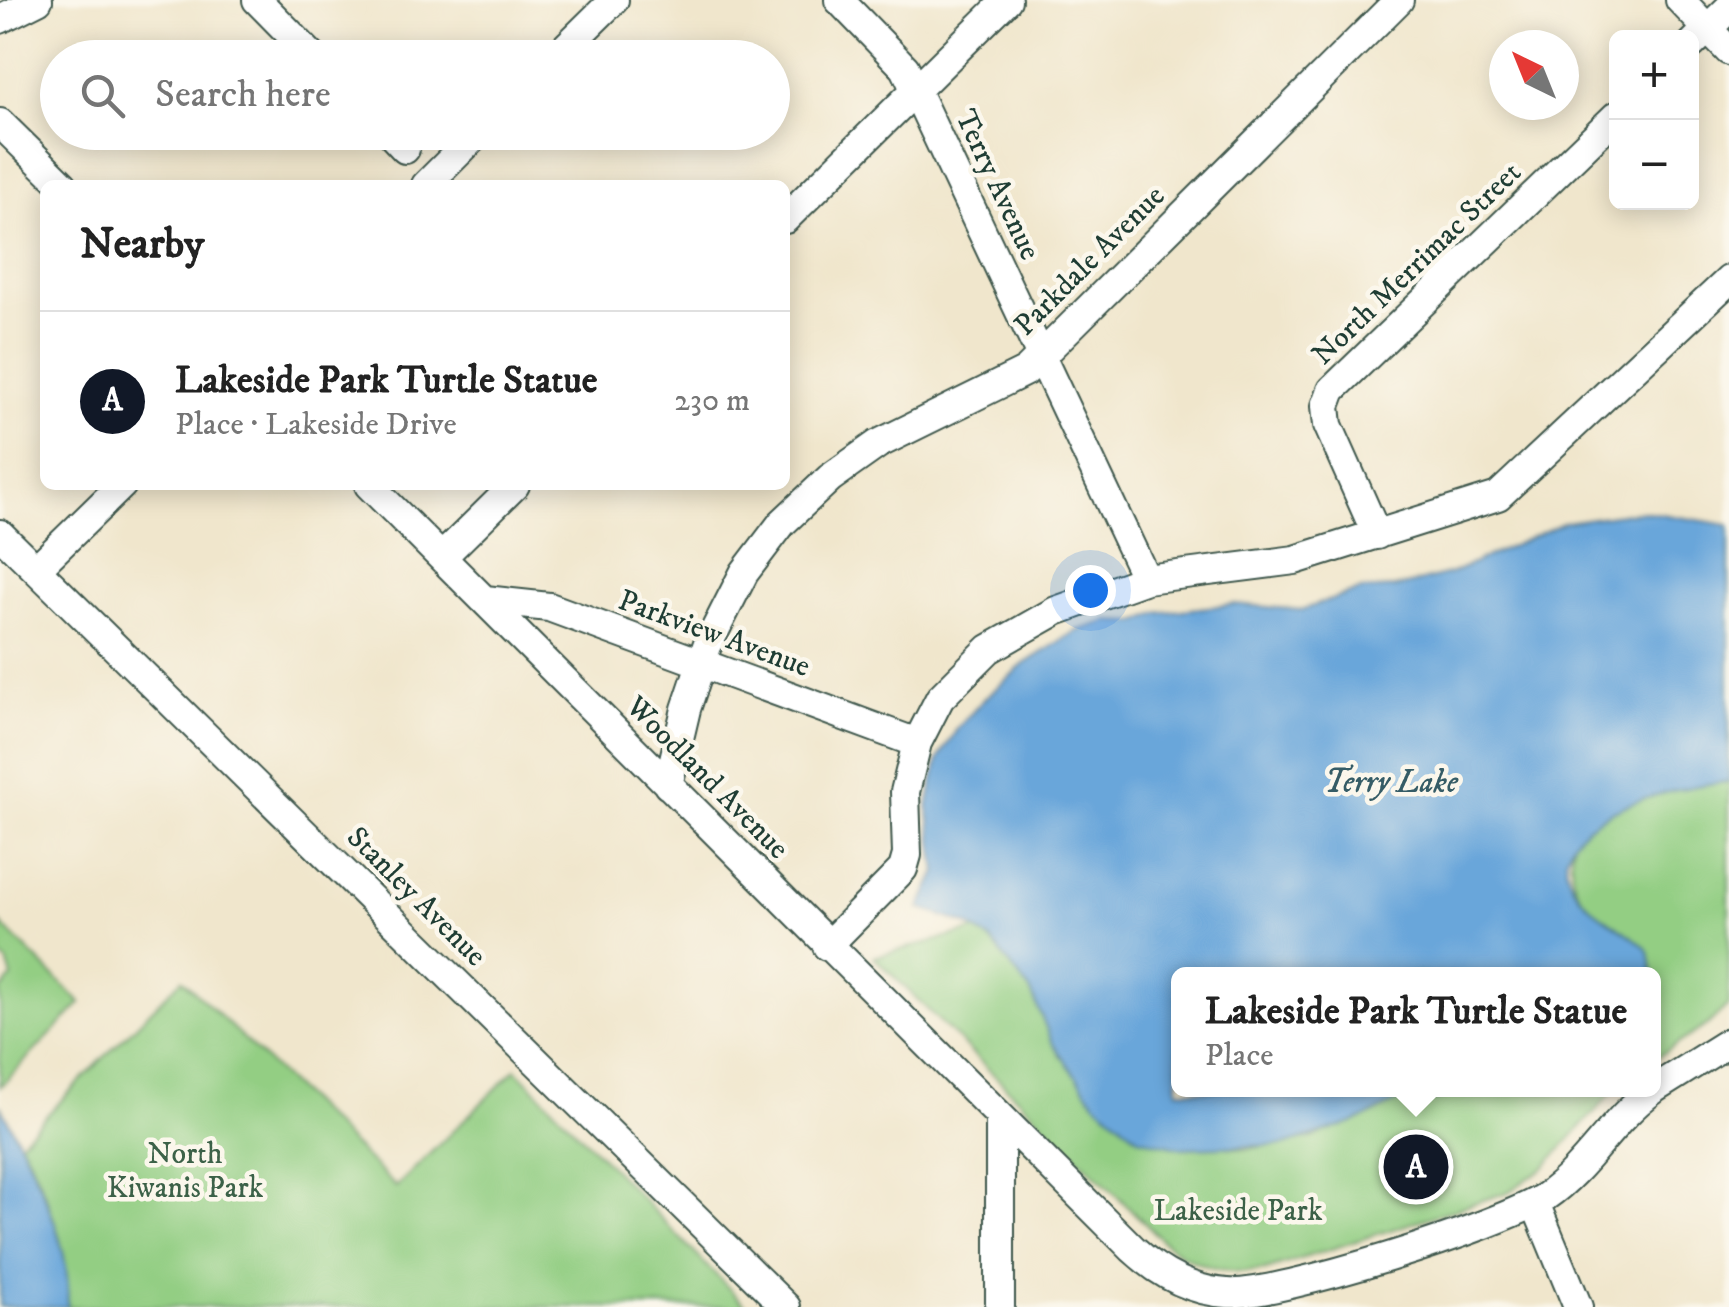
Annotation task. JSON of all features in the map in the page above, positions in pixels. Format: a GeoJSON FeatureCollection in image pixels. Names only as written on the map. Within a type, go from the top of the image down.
{"type":"FeatureCollection","features":[{"type":"Feature","properties":{"kind":"street"},"geometry":{"type":"LineString","coordinates":[[0,19],[38,0]]}},
{"type":"Feature","properties":{"kind":"street"},"geometry":{"type":"LineString","coordinates":[[257,0],[296,40]]}},
{"type":"Feature","properties":{"kind":"street"},"geometry":{"type":"LineString","coordinates":[[573,40],[614,0]]}},
{"type":"Feature","properties":{"kind":"street","name":"Terry Avenue"},"geometry":{"type":"LineString","coordinates":[[839,0],[905,68],[1146,579]]}},
{"type":"Feature","properties":{"kind":"street"},"geometry":{"type":"LineString","coordinates":[[790,214],[1007,0]]}},
{"type":"Feature","properties":{"kind":"street","name":"Parkdale Avenue"},"geometry":{"type":"LineString","coordinates":[[668,786],[700,663],[744,573],[809,496],[878,444],[1026,371],[1399,0]]}},
{"type":"Feature","properties":{"kind":"street"},"geometry":{"type":"LineString","coordinates":[[1680,0],[1700,36],[1729,51]]}},
{"type":"Feature","properties":{"kind":"street"},"geometry":{"type":"LineString","coordinates":[[1700,36],[1729,8]]}},
{"type":"Feature","properties":{"kind":"street","name":"North Merrimac Street"},"geometry":{"type":"LineString","coordinates":[[1377,535],[1328,425],[1326,406],[1332,390],[1612,120]]}},
{"type":"Feature","properties":{"kind":"street"},"geometry":{"type":"LineString","coordinates":[[0,123],[59,180]]}},
{"type":"Feature","properties":{"kind":"street"},"geometry":{"type":"LineString","coordinates":[[431,180],[461,150]]}},
{"type":"Feature","properties":{"kind":"street"},"geometry":{"type":"LineString","coordinates":[[828,946],[903,870],[907,854],[906,792],[916,744],[940,698],[989,649],[1056,611],[1146,579],[1282,562],[1377,535],[1508,490],[1729,280]]}},
{"type":"Feature","properties":{"kind":"street"},"geometry":{"type":"LineString","coordinates":[[36,569],[117,490]]}},
{"type":"Feature","properties":{"kind":"street","name":"Woodland Avenue"},"geometry":{"type":"LineString","coordinates":[[374,490],[1000,1117],[1150,1264],[1180,1281],[1215,1292],[1250,1294],[1494,1222],[1535,1203],[1569,1176],[1612,1125],[1644,1097]]}},
{"type":"Feature","properties":{"kind":"street"},"geometry":{"type":"LineString","coordinates":[[442,557],[510,490]]}},
{"type":"Feature","properties":{"kind":"street","name":"Stanley Avenue"},"geometry":{"type":"LineString","coordinates":[[0,534],[786,1307]]}},
{"type":"Feature","properties":{"kind":"street","name":"Parkview Avenue"},"geometry":{"type":"LineString","coordinates":[[486,600],[548,607],[916,744]]}},
{"type":"Feature","properties":{"kind":"street","name":"Woodland Avenue"},"geometry":{"type":"LineString","coordinates":[[1661,1084],[1729,1042]]}},
{"type":"Feature","properties":{"kind":"street"},"geometry":{"type":"LineString","coordinates":[[1000,1117],[1000,1307]]}},
{"type":"Feature","properties":{"kind":"street"},"geometry":{"type":"LineString","coordinates":[[1535,1203],[1578,1307]]}},
{"type":"Feature","properties":{"kind":"green space"},"geometry":{"type":"Polygon","coordinates":[[[1729,782],[1729,1005],[1710,1023],[1661,1054],[1661,967],[1651,967],[1632,938],[1586,903],[1576,888],[1571,867],[1574,838],[1585,826],[1623,806],[1669,791],[1729,782]]]}},
{"type":"Feature","properties":{"kind":"green space"},"geometry":{"type":"Polygon","coordinates":[[[0,923],[81,1003],[0,1087],[0,992],[12,978],[7,962],[0,957],[0,923]]]}},
{"type":"Feature","properties":{"kind":"green space","name":"Lakeside Park"},"geometry":{"type":"Polygon","coordinates":[[[975,930],[990,939],[1031,992],[1060,1055],[1139,1138],[1247,1149],[1312,1138],[1405,1098],[1422,1101],[1444,1097],[1608,1097],[1545,1167],[1508,1192],[1266,1270],[1212,1267],[1187,1258],[1164,1242],[874,957],[975,930]]]}},
{"type":"Feature","properties":{"kind":"green space","name":"North Kiwanis Park"},"geometry":{"type":"Polygon","coordinates":[[[182,979],[396,1187],[516,1069],[747,1307],[67,1307],[66,1267],[55,1222],[20,1142],[182,979]]]}},
{"type":"Feature","properties":{"kind":"water","name":"Terry Lake"},"geometry":{"type":"Polygon","coordinates":[[[1642,511],[1729,525],[1729,782],[1678,790],[1616,810],[1590,825],[1572,844],[1566,866],[1577,892],[1649,951],[1652,967],[1171,967],[1171,1097],[1447,1097],[1422,1102],[1405,1098],[1356,1122],[1284,1145],[1183,1148],[1139,1138],[1095,1102],[1053,1044],[1031,992],[990,939],[966,924],[920,908],[937,872],[928,806],[938,760],[957,729],[984,699],[1024,664],[1076,631],[1108,621],[1137,622],[1157,613],[1234,604],[1301,610],[1361,590],[1395,588],[1452,573],[1565,522],[1642,511]]]}},
{"type":"Feature","properties":{"kind":"water"},"geometry":{"type":"Polygon","coordinates":[[[0,1105],[57,1230],[68,1282],[67,1307],[0,1307],[0,1105]]]}},
{"type":"Feature","properties":{"kind":"place","name":"Lakeside Park Turtle Statue"},"geometry":{"type":"Point","coordinates":[1416,1167]}}]}
